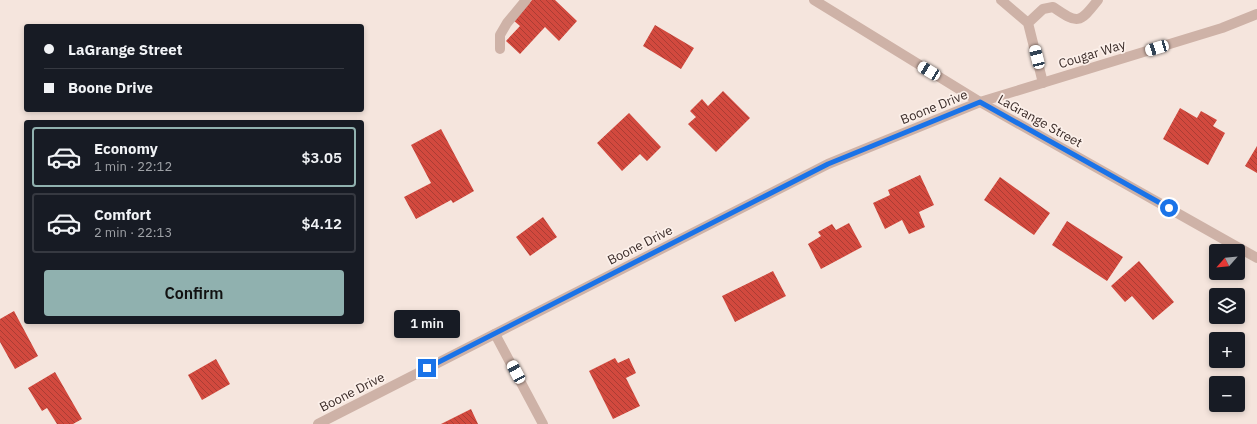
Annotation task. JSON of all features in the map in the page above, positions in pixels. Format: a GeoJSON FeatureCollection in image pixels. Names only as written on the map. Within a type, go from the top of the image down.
{"type":"FeatureCollection","features":[{"type":"Feature","properties":{"kind":"street"},"geometry":{"type":"LineString","coordinates":[[500,49],[500,35],[507,23],[526,0]]}},
{"type":"Feature","properties":{"kind":"street","name":"LaGrange Street"},"geometry":{"type":"LineString","coordinates":[[814,0],[980,102],[1257,258]]}},
{"type":"Feature","properties":{"kind":"street"},"geometry":{"type":"LineString","coordinates":[[1001,0],[1028,23],[1043,83]]}},
{"type":"Feature","properties":{"kind":"street"},"geometry":{"type":"LineString","coordinates":[[1028,23],[1043,9],[1053,7],[1071,19],[1077,20],[1086,16],[1098,0]]}},
{"type":"Feature","properties":{"kind":"street","name":"Cougar Way"},"geometry":{"type":"LineString","coordinates":[[980,102],[1222,28],[1257,14]]}},
{"type":"Feature","properties":{"kind":"street","name":"Boone Drive"},"geometry":{"type":"LineString","coordinates":[[318,424],[828,164],[980,102]]}},
{"type":"Feature","properties":{"kind":"street"},"geometry":{"type":"LineString","coordinates":[[495,334],[543,424]]}},
{"type":"Feature","properties":{"kind":"building"},"geometry":{"type":"Polygon","coordinates":[[[532,0],[555,0],[577,21],[559,41],[545,27],[520,54],[506,41],[520,26],[513,20],[532,0]]]}},
{"type":"Feature","properties":{"kind":"building"},"geometry":{"type":"Polygon","coordinates":[[[655,25],[694,48],[681,69],[643,46],[655,25]]]}},
{"type":"Feature","properties":{"kind":"building"},"geometry":{"type":"Polygon","coordinates":[[[723,91],[750,118],[716,152],[688,124],[696,117],[690,111],[702,99],[708,106],[723,91]]]}},
{"type":"Feature","properties":{"kind":"building"},"geometry":{"type":"Polygon","coordinates":[[[1180,108],[1197,118],[1201,111],[1217,120],[1213,126],[1225,133],[1208,165],[1163,139],[1180,108]]]}},
{"type":"Feature","properties":{"kind":"building"},"geometry":{"type":"Polygon","coordinates":[[[629,113],[661,147],[647,161],[640,154],[622,171],[597,143],[629,113]]]}},
{"type":"Feature","properties":{"kind":"building"},"geometry":{"type":"Polygon","coordinates":[[[441,129],[474,191],[453,203],[451,200],[416,219],[404,197],[431,183],[411,145],[441,129]]]}},
{"type":"Feature","properties":{"kind":"building"},"geometry":{"type":"Polygon","coordinates":[[[1257,146],[1257,173],[1245,166],[1257,146]]]}},
{"type":"Feature","properties":{"kind":"building"},"geometry":{"type":"Polygon","coordinates":[[[920,175],[934,205],[919,212],[925,227],[909,234],[902,220],[885,229],[873,203],[890,195],[888,190],[920,175]]]}},
{"type":"Feature","properties":{"kind":"building"},"geometry":{"type":"Polygon","coordinates":[[[1000,177],[1050,213],[1034,235],[984,200],[1000,177]]]}},
{"type":"Feature","properties":{"kind":"building"},"geometry":{"type":"Polygon","coordinates":[[[543,217],[557,237],[530,256],[516,237],[543,217]]]}},
{"type":"Feature","properties":{"kind":"building"},"geometry":{"type":"Polygon","coordinates":[[[1067,221],[1123,257],[1107,281],[1052,245],[1067,221]]]}},
{"type":"Feature","properties":{"kind":"building"},"geometry":{"type":"Polygon","coordinates":[[[849,223],[862,247],[821,269],[808,244],[821,236],[818,232],[832,224],[836,230],[849,223]]]}},
{"type":"Feature","properties":{"kind":"building"},"geometry":{"type":"Polygon","coordinates":[[[1139,261],[1174,302],[1153,320],[1132,296],[1125,302],[1111,286],[1139,261]]]}},
{"type":"Feature","properties":{"kind":"building"},"geometry":{"type":"Polygon","coordinates":[[[773,271],[786,296],[735,322],[722,296],[773,271]]]}},
{"type":"Feature","properties":{"kind":"building"},"geometry":{"type":"Polygon","coordinates":[[[14,311],[38,356],[15,369],[0,342],[0,319],[14,311]]]}},
{"type":"Feature","properties":{"kind":"building"},"geometry":{"type":"Polygon","coordinates":[[[615,358],[618,363],[629,358],[636,373],[626,378],[640,406],[613,419],[589,371],[615,358]]]}},
{"type":"Feature","properties":{"kind":"building"},"geometry":{"type":"Polygon","coordinates":[[[216,359],[230,384],[202,400],[188,375],[216,359]]]}},
{"type":"Feature","properties":{"kind":"building"},"geometry":{"type":"Polygon","coordinates":[[[55,372],[82,419],[73,424],[57,424],[47,408],[42,411],[28,388],[55,372]]]}},
{"type":"Feature","properties":{"kind":"building"},"geometry":{"type":"Polygon","coordinates":[[[471,409],[478,424],[441,424],[471,409]]]}},
{"type":"Feature","properties":{"kind":"route"},"geometry":{"type":"LineString","coordinates":[[427,368],[828,164],[980,102],[1169,208]]}}]}
